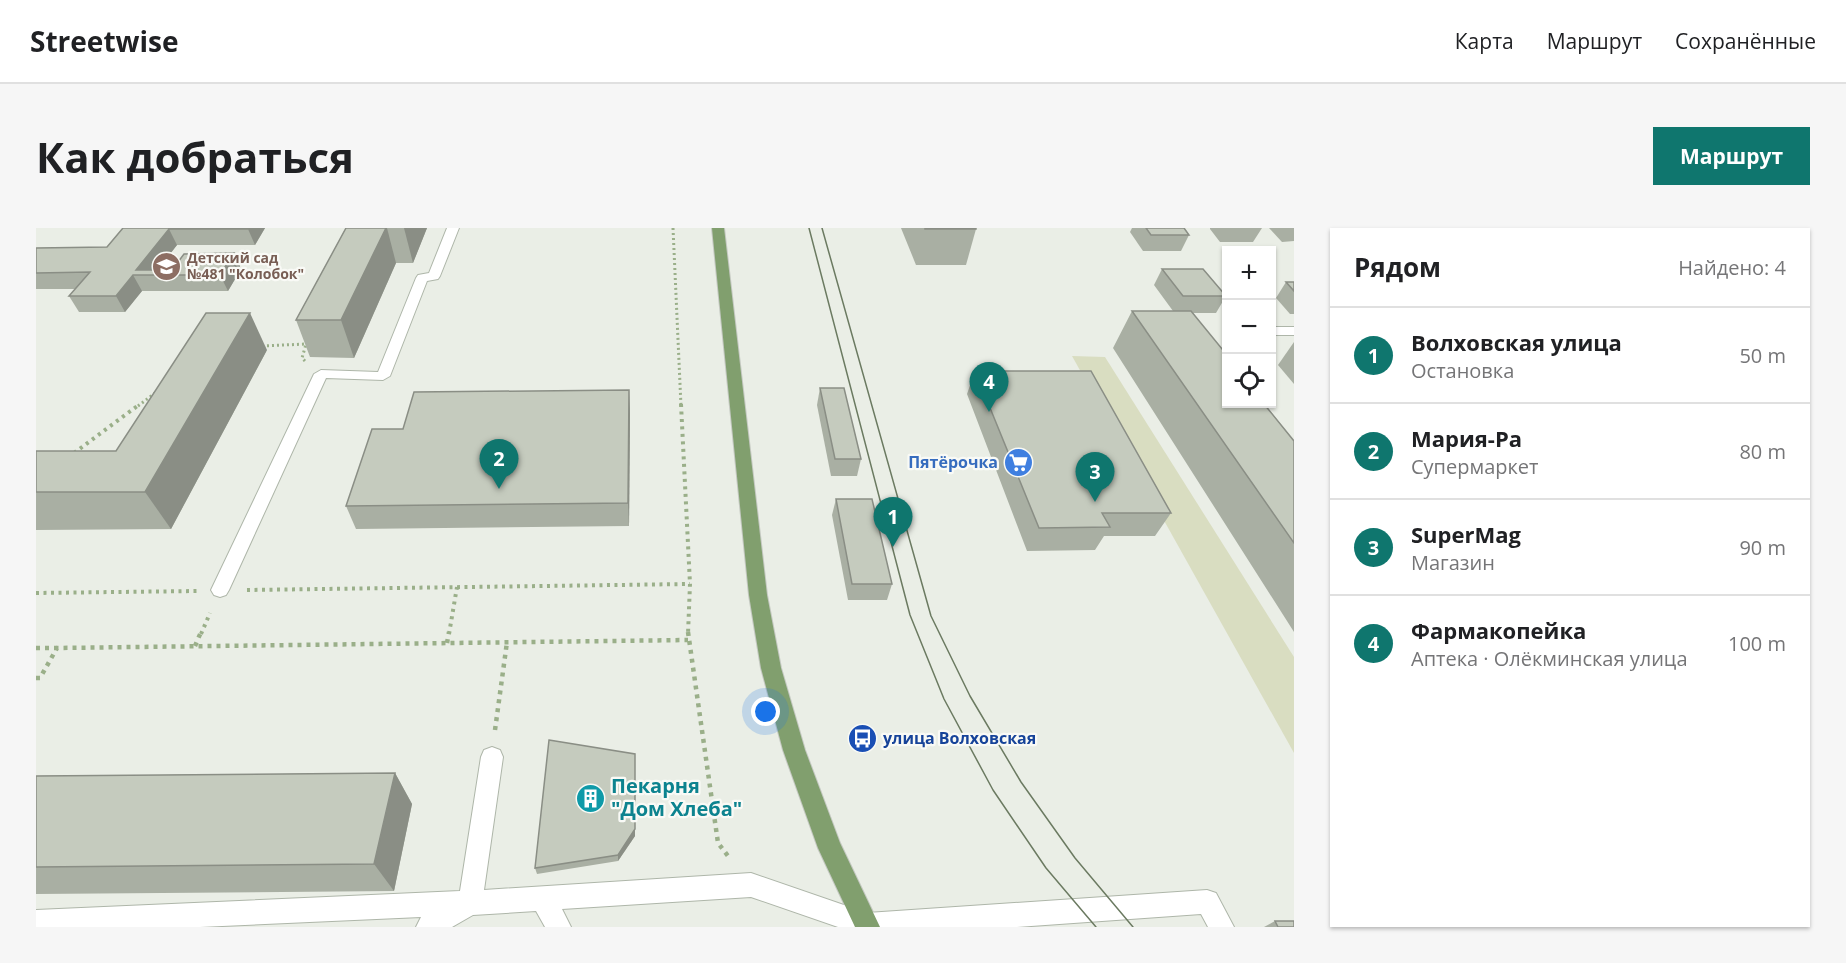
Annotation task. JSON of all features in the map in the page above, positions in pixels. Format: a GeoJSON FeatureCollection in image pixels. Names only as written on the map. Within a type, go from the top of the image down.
{"type":"FeatureCollection","features":[{"type":"Feature","properties":{"kind":"main road"},"geometry":{"type":"LineString","coordinates":[[718,228],[758,596],[771,668],[794,750],[830,848],[867,926]]}},
{"type":"Feature","properties":{"kind":"street"},"geometry":{"type":"LineString","coordinates":[[220,590],[321,374],[383,376],[422,278],[434,276],[453,228]]}},
{"type":"Feature","properties":{"kind":"street"},"geometry":{"type":"LineString","coordinates":[[1276,331],[1294,331]]}},
{"type":"Feature","properties":{"kind":"street"},"geometry":{"type":"LineString","coordinates":[[470,903],[492,757]]}},
{"type":"Feature","properties":{"kind":"street"},"geometry":{"type":"LineString","coordinates":[[36,922],[470,903],[751,885],[867,926],[1207,902],[1222,927]]}},
{"type":"Feature","properties":{"kind":"street"},"geometry":{"type":"LineString","coordinates":[[542,897],[559,927]]}},
{"type":"Feature","properties":{"kind":"street"},"geometry":{"type":"LineString","coordinates":[[428,927],[470,903]]}},
{"type":"Feature","properties":{"kind":"path"},"geometry":{"type":"LineString","coordinates":[[673,228],[690,584],[688,640],[718,843],[751,885]]}},
{"type":"Feature","properties":{"kind":"path"},"geometry":{"type":"LineString","coordinates":[[308,335],[302,358],[321,374]]}},
{"type":"Feature","properties":{"kind":"path"},"geometry":{"type":"LineString","coordinates":[[258,346],[306,345]]}},
{"type":"Feature","properties":{"kind":"path"},"geometry":{"type":"LineString","coordinates":[[71,456],[160,390]]}},
{"type":"Feature","properties":{"kind":"path"},"geometry":{"type":"LineString","coordinates":[[36,593],[690,584]]}},
{"type":"Feature","properties":{"kind":"path"},"geometry":{"type":"LineString","coordinates":[[447,643],[458,587]]}},
{"type":"Feature","properties":{"kind":"path"},"geometry":{"type":"LineString","coordinates":[[195,646],[220,590]]}},
{"type":"Feature","properties":{"kind":"path"},"geometry":{"type":"LineString","coordinates":[[36,648],[688,640]]}},
{"type":"Feature","properties":{"kind":"path"},"geometry":{"type":"LineString","coordinates":[[492,757],[507,642]]}},
{"type":"Feature","properties":{"kind":"path"},"geometry":{"type":"LineString","coordinates":[[36,678],[40,678],[57,648]]}},
{"type":"Feature","properties":{"kind":"green space"},"geometry":{"type":"Polygon","coordinates":[[[1072,356],[1105,357],[1294,657],[1294,753],[1072,356]]]}},
{"type":"Feature","properties":{"kind":"building"},"geometry":{"type":"Polygon","coordinates":[[[123,228],[249,228],[169,229],[136,270],[172,270],[184,254],[234,253],[220,275],[133,275],[116,296],[69,296],[90,272],[36,273],[36,248],[107,247],[123,228]]]}},
{"type":"Feature","properties":{"kind":"building"},"geometry":{"type":"Polygon","coordinates":[[[346,228],[386,228],[341,320],[296,320],[346,228]]]}},
{"type":"Feature","properties":{"kind":"building"},"geometry":{"type":"Polygon","coordinates":[[[976,228],[976,229],[925,229],[976,228]]]}},
{"type":"Feature","properties":{"kind":"building"},"geometry":{"type":"Polygon","coordinates":[[[1146,228],[1184,228],[1189,235],[1151,235],[1146,228]]]}},
{"type":"Feature","properties":{"kind":"building"},"geometry":{"type":"Polygon","coordinates":[[[1162,269],[1203,269],[1222,291],[1222,296],[1183,296],[1162,269]]]}},
{"type":"Feature","properties":{"kind":"building"},"geometry":{"type":"Polygon","coordinates":[[[1286,282],[1294,282],[1294,291],[1286,282]]]}},
{"type":"Feature","properties":{"kind":"building"},"geometry":{"type":"Polygon","coordinates":[[[1132,311],[1191,311],[1222,349],[1222,408],[1267,408],[1294,441],[1294,543],[1132,311]]]}},
{"type":"Feature","properties":{"kind":"building"},"geometry":{"type":"Polygon","coordinates":[[[206,313],[250,313],[145,492],[36,492],[36,451],[116,451],[206,313]]]}},
{"type":"Feature","properties":{"kind":"building"},"geometry":{"type":"Polygon","coordinates":[[[975,371],[1091,371],[1171,513],[1102,513],[1110,527],[1039,528],[975,371]]]}},
{"type":"Feature","properties":{"kind":"building"},"geometry":{"type":"Polygon","coordinates":[[[820,388],[844,388],[861,459],[835,459],[820,388]]]}},
{"type":"Feature","properties":{"kind":"building"},"geometry":{"type":"Polygon","coordinates":[[[629,390],[628,503],[346,506],[372,429],[403,429],[414,392],[629,390]]]}},
{"type":"Feature","properties":{"kind":"building"},"geometry":{"type":"Polygon","coordinates":[[[836,499],[872,499],[892,584],[852,584],[836,499]]]}},
{"type":"Feature","properties":{"kind":"building","name":"Пекарня \"Дом Хлеба\""},"geometry":{"type":"Polygon","coordinates":[[[549,740],[635,754],[635,829],[618,855],[535,868],[549,740]]]}},
{"type":"Feature","properties":{"kind":"building"},"geometry":{"type":"Polygon","coordinates":[[[395,773],[374,864],[36,867],[36,776],[395,773]]]}},
{"type":"Feature","properties":{"kind":"building"},"geometry":{"type":"Polygon","coordinates":[[[1275,921],[1294,921],[1294,927],[1278,927],[1275,921]]]}},
{"type":"Feature","properties":{"kind":"tram line"},"geometry":{"type":"LineString","coordinates":[[809,228],[910,615],[944,699],[993,790],[1046,868],[1096,927]]}},
{"type":"Feature","properties":{"kind":"tram line"},"geometry":{"type":"LineString","coordinates":[[822,228],[931,616],[970,696],[1021,782],[1075,858],[1133,927]]}},
{"type":"Feature","properties":{"kind":"place","name":"Детский сад №481 \"Колобок\""},"geometry":{"type":"Point","coordinates":[166,266]}},
{"type":"Feature","properties":{"kind":"place","name":"Фармакопейка"},"geometry":{"type":"Point","coordinates":[989,412]}},
{"type":"Feature","properties":{"kind":"place","name":"Пятёрочка"},"geometry":{"type":"Point","coordinates":[1019,462]}},
{"type":"Feature","properties":{"kind":"place","name":"Мария-Ра"},"geometry":{"type":"Point","coordinates":[499,489]}},
{"type":"Feature","properties":{"kind":"place","name":"SuperMag"},"geometry":{"type":"Point","coordinates":[1095,502]}},
{"type":"Feature","properties":{"kind":"place","name":"Волховская улица"},"geometry":{"type":"Point","coordinates":[893,547]}},
{"type":"Feature","properties":{"kind":"place","name":"улица Волховская"},"geometry":{"type":"Point","coordinates":[862,738]}},
{"type":"Feature","properties":{"kind":"place","name":"Пекарня \"Дом Хлеба\""},"geometry":{"type":"Point","coordinates":[590,798]}}]}
